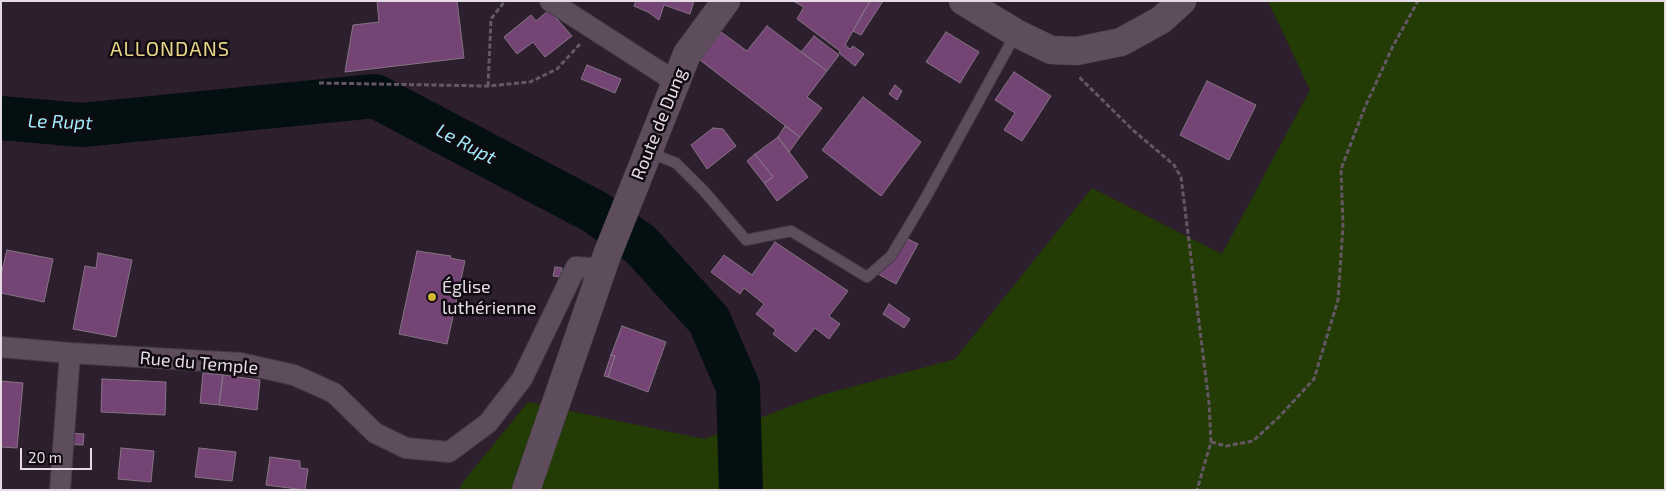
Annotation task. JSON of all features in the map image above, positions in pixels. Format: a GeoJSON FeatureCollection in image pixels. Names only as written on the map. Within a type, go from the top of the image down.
{"type":"FeatureCollection","features":[{"type":"Feature","properties":{"kind":"main road","name":"Route de Dung"},"geometry":{"type":"LineString","coordinates":[[526,490],[605,262],[647,152],[688,54],[726,1]]}},
{"type":"Feature","properties":{"kind":"main road"},"geometry":{"type":"LineString","coordinates":[[963,1],[1016,33],[1051,50],[1077,51],[1121,42],[1161,20],[1182,1]]}},
{"type":"Feature","properties":{"kind":"street"},"geometry":{"type":"LineString","coordinates":[[550,1],[676,82]]}},
{"type":"Feature","properties":{"kind":"street","name":"Rue du Temple"},"geometry":{"type":"LineString","coordinates":[[1,347],[240,363],[294,375],[334,393],[375,433],[406,448],[449,452],[488,423],[522,379],[576,267],[605,262]]}},
{"type":"Feature","properties":{"kind":"street"},"geometry":{"type":"LineString","coordinates":[[60,490],[70,353]]}},
{"type":"Feature","properties":{"kind":"lane"},"geometry":{"type":"LineString","coordinates":[[647,152],[676,163],[704,190],[746,240],[791,232],[866,276],[891,256],[925,199],[1016,33]]}},
{"type":"Feature","properties":{"kind":"path"},"geometry":{"type":"LineString","coordinates":[[488,86],[491,19],[505,1]]}},
{"type":"Feature","properties":{"kind":"path"},"geometry":{"type":"LineString","coordinates":[[1211,442],[1226,446],[1253,441],[1314,380],[1338,300],[1343,226],[1341,169],[1365,107],[1392,48],[1418,1]]}},
{"type":"Feature","properties":{"kind":"path"},"geometry":{"type":"LineString","coordinates":[[319,83],[488,86],[530,82],[557,68],[588,35],[592,28]]}},
{"type":"Feature","properties":{"kind":"path"},"geometry":{"type":"LineString","coordinates":[[1077,51],[1081,80],[1134,131],[1174,165],[1181,177],[1209,403],[1211,442],[1197,490]]}},
{"type":"Feature","properties":{"kind":"green space"},"geometry":{"type":"Polygon","coordinates":[[[1268,1],[1665,1],[1665,490],[459,490],[463,482],[528,402],[704,439],[818,396],[955,359],[1092,188],[1222,254],[1310,90],[1268,1]]]}},
{"type":"Feature","properties":{"kind":"building"},"geometry":{"type":"Polygon","coordinates":[[[377,1],[457,1],[464,58],[345,72],[353,25],[379,22],[377,1]]]}},
{"type":"Feature","properties":{"kind":"building"},"geometry":{"type":"Polygon","coordinates":[[[636,1],[694,1],[690,14],[664,5],[659,20],[648,12],[634,6],[636,1]]]}},
{"type":"Feature","properties":{"kind":"building"},"geometry":{"type":"Polygon","coordinates":[[[793,1],[870,1],[845,45],[850,49],[853,46],[864,54],[855,66],[839,53],[840,51],[797,19],[804,7],[793,1]]]}},
{"type":"Feature","properties":{"kind":"building"},"geometry":{"type":"Polygon","coordinates":[[[870,1],[883,1],[861,35],[853,31],[870,1]]]}},
{"type":"Feature","properties":{"kind":"building"},"geometry":{"type":"Polygon","coordinates":[[[549,10],[572,36],[545,57],[533,42],[517,54],[504,37],[531,15],[536,21],[549,10]]]}},
{"type":"Feature","properties":{"kind":"building"},"geometry":{"type":"Polygon","coordinates":[[[767,26],[827,71],[807,97],[822,108],[800,137],[700,60],[721,32],[747,51],[767,26]]]}},
{"type":"Feature","properties":{"kind":"building"},"geometry":{"type":"Polygon","coordinates":[[[946,32],[979,52],[960,83],[926,62],[946,32]]]}},
{"type":"Feature","properties":{"kind":"building"},"geometry":{"type":"Polygon","coordinates":[[[814,36],[839,55],[827,71],[801,52],[814,36]]]}},
{"type":"Feature","properties":{"kind":"building"},"geometry":{"type":"Polygon","coordinates":[[[587,65],[621,79],[615,93],[581,79],[587,65]]]}},
{"type":"Feature","properties":{"kind":"building"},"geometry":{"type":"Polygon","coordinates":[[[1014,72],[1051,96],[1022,141],[1004,130],[1015,113],[995,100],[1014,72]]]}},
{"type":"Feature","properties":{"kind":"building"},"geometry":{"type":"Polygon","coordinates":[[[1207,81],[1256,105],[1229,160],[1180,135],[1207,81]]]}},
{"type":"Feature","properties":{"kind":"building"},"geometry":{"type":"Polygon","coordinates":[[[895,85],[902,91],[897,100],[889,94],[895,85]]]}},
{"type":"Feature","properties":{"kind":"building"},"geometry":{"type":"Polygon","coordinates":[[[863,97],[921,142],[881,196],[822,150],[863,97]]]}},
{"type":"Feature","properties":{"kind":"building"},"geometry":{"type":"Polygon","coordinates":[[[785,126],[800,137],[789,152],[778,137],[785,126]]]}},
{"type":"Feature","properties":{"kind":"building"},"geometry":{"type":"Polygon","coordinates":[[[713,128],[723,129],[736,146],[707,169],[691,145],[713,128]]]}},
{"type":"Feature","properties":{"kind":"building"},"geometry":{"type":"Polygon","coordinates":[[[778,137],[808,177],[777,201],[764,183],[773,177],[755,154],[778,137]]]}},
{"type":"Feature","properties":{"kind":"building"},"geometry":{"type":"Polygon","coordinates":[[[755,154],[773,177],[764,183],[747,161],[755,154]]]}},
{"type":"Feature","properties":{"kind":"building"},"geometry":{"type":"Polygon","coordinates":[[[900,235],[918,244],[896,284],[878,274],[900,235]]]}},
{"type":"Feature","properties":{"kind":"building"},"geometry":{"type":"Polygon","coordinates":[[[775,242],[848,291],[829,316],[840,324],[829,339],[815,328],[796,352],[773,334],[776,330],[756,314],[764,304],[744,288],[740,294],[711,272],[724,255],[752,275],[775,242]]]}},
{"type":"Feature","properties":{"kind":"building"},"geometry":{"type":"Polygon","coordinates":[[[7,250],[53,259],[44,302],[1,293],[1,275],[7,250]]]}},
{"type":"Feature","properties":{"kind":"building","name":"Église luthérienne"},"geometry":{"type":"Polygon","coordinates":[[[417,251],[451,256],[450,258],[465,261],[447,344],[399,334],[417,251]]]}},
{"type":"Feature","properties":{"kind":"building"},"geometry":{"type":"Polygon","coordinates":[[[98,253],[132,260],[116,337],[73,329],[85,266],[96,268],[98,253]]]}},
{"type":"Feature","properties":{"kind":"building"},"geometry":{"type":"Polygon","coordinates":[[[555,267],[562,268],[561,277],[553,276],[555,267]]]}},
{"type":"Feature","properties":{"kind":"building"},"geometry":{"type":"Polygon","coordinates":[[[889,304],[910,319],[904,328],[883,314],[889,304]]]}},
{"type":"Feature","properties":{"kind":"building"},"geometry":{"type":"Polygon","coordinates":[[[622,326],[666,342],[648,392],[608,377],[615,356],[611,355],[622,326]]]}},
{"type":"Feature","properties":{"kind":"building"},"geometry":{"type":"Polygon","coordinates":[[[611,355],[615,356],[608,377],[604,376],[611,355]]]}},
{"type":"Feature","properties":{"kind":"building"},"geometry":{"type":"Polygon","coordinates":[[[203,373],[223,375],[219,405],[200,403],[203,373]]]}},
{"type":"Feature","properties":{"kind":"building"},"geometry":{"type":"Polygon","coordinates":[[[223,375],[260,380],[257,410],[219,405],[223,375]]]}},
{"type":"Feature","properties":{"kind":"building"},"geometry":{"type":"Polygon","coordinates":[[[102,379],[166,382],[165,415],[101,412],[102,379]]]}},
{"type":"Feature","properties":{"kind":"building"},"geometry":{"type":"Polygon","coordinates":[[[1,381],[23,383],[17,448],[1,447],[1,381]]]}},
{"type":"Feature","properties":{"kind":"building"},"geometry":{"type":"Polygon","coordinates":[[[64,433],[84,434],[83,445],[63,444],[64,433]]]}},
{"type":"Feature","properties":{"kind":"building"},"geometry":{"type":"Polygon","coordinates":[[[121,448],[154,451],[151,482],[118,479],[121,448]]]}},
{"type":"Feature","properties":{"kind":"building"},"geometry":{"type":"Polygon","coordinates":[[[199,448],[236,452],[232,481],[195,477],[199,448]]]}},
{"type":"Feature","properties":{"kind":"building"},"geometry":{"type":"Polygon","coordinates":[[[270,457],[300,461],[300,468],[308,469],[305,490],[266,485],[270,457]]]}},
{"type":"Feature","properties":{"kind":"waterway","name":"Le Rupt"},"geometry":{"type":"LineString","coordinates":[[1,118],[82,125],[375,96],[595,212],[640,244],[709,320],[738,387],[741,490]]}},
{"type":"Feature","properties":{"kind":"place","name":"Église luthérienne"},"geometry":{"type":"Point","coordinates":[432,297]}},
{"type":"Feature","properties":{"kind":"district","name":"ALLONDANS"},"geometry":{"type":"Point","coordinates":[170,49]}}]}
